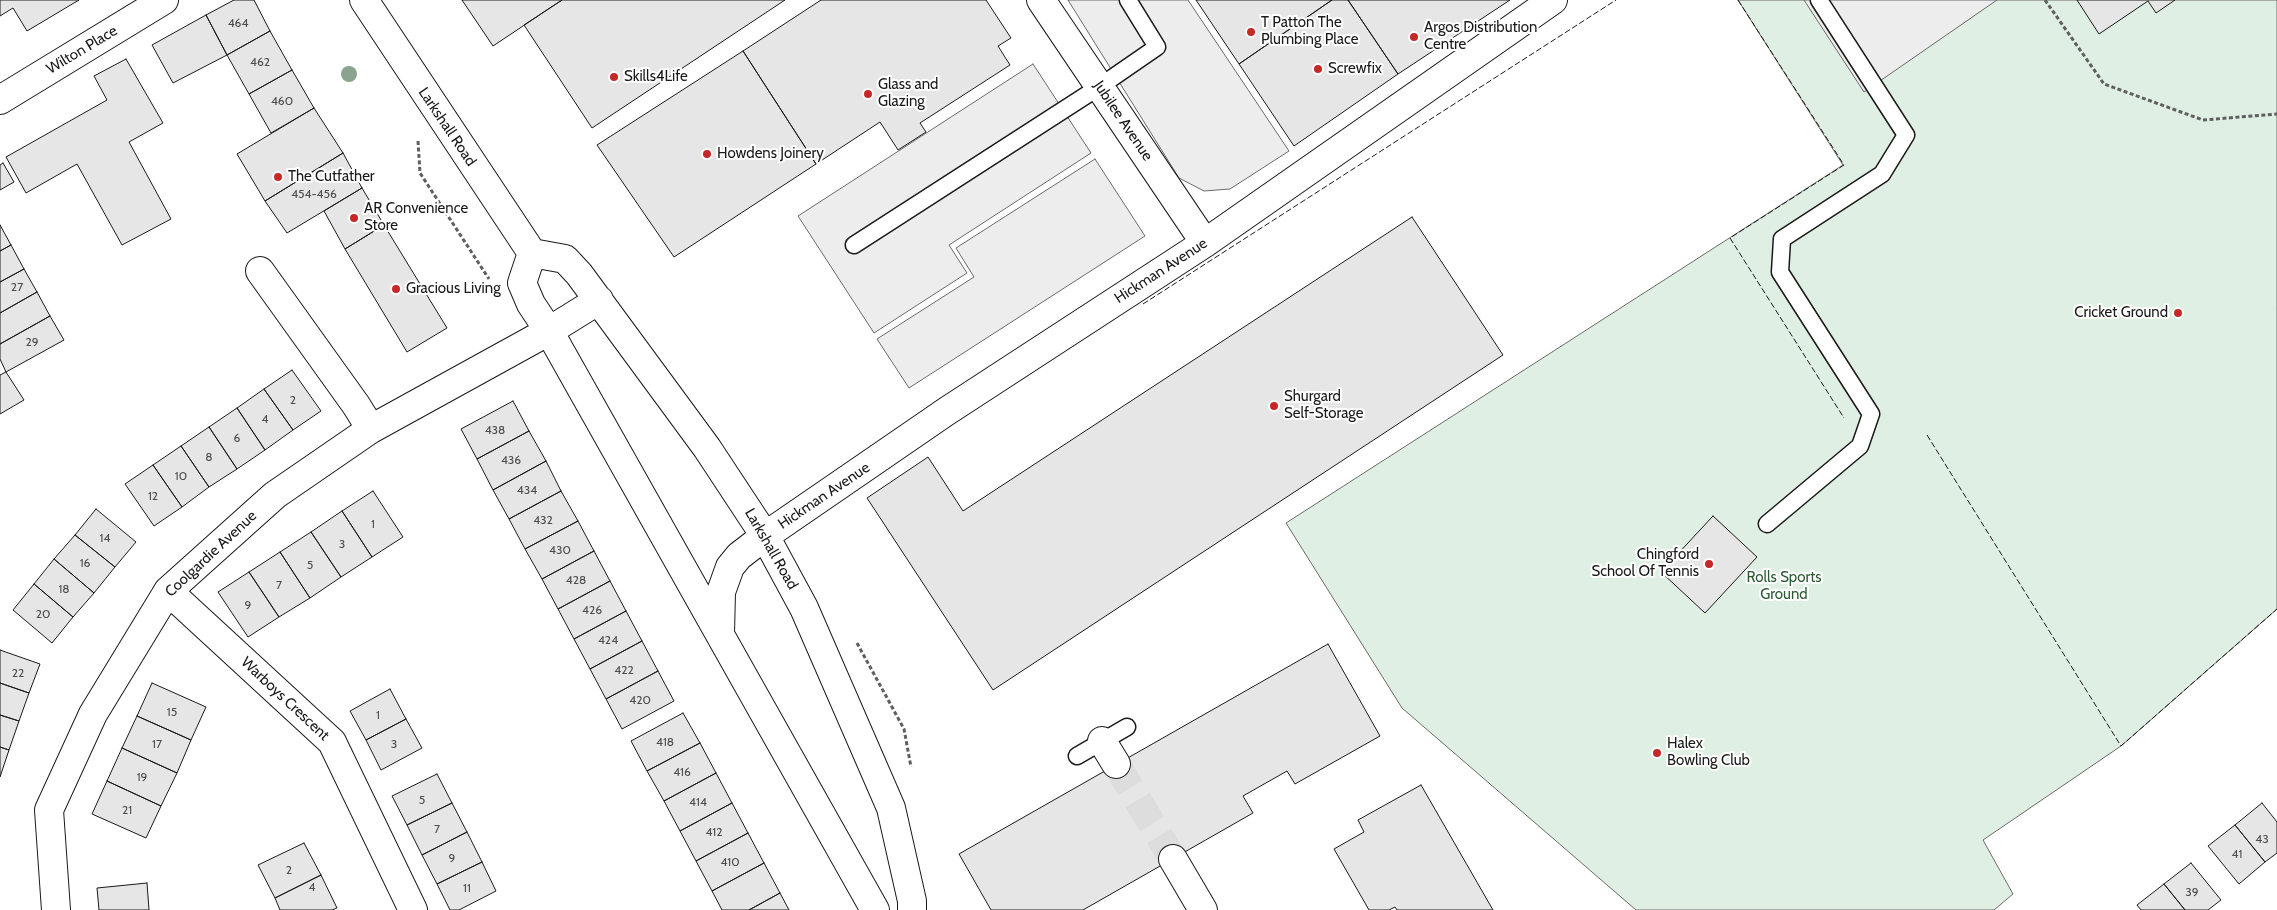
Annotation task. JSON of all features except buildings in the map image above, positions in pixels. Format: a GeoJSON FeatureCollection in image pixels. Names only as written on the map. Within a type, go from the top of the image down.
{"type":"FeatureCollection","features":[{"type":"Feature","properties":{"kind":"street","name":"Wilton Place"},"geometry":{"type":"LineString","coordinates":[[0,100],[164,0]]}},
{"type":"Feature","properties":{"kind":"street","name":"Larkshall Road"},"geometry":{"type":"LineString","coordinates":[[364,0],[429,101],[532,253],[566,259],[599,300],[707,448],[765,536],[804,608],[891,808],[912,901],[912,910]]}},
{"type":"Feature","properties":{"kind":"street","name":"Jubilee Avenue"},"geometry":{"type":"LineString","coordinates":[[1041,0],[1205,243]]}},
{"type":"Feature","properties":{"kind":"street","name":"Hickman Avenue"},"geometry":{"type":"LineString","coordinates":[[720,636],[721,592],[730,567],[739,556],[765,536],[947,411],[1205,243],[1553,0]]}},
{"type":"Feature","properties":{"kind":"street"},"geometry":{"type":"LineString","coordinates":[[532,253],[522,283],[531,304],[549,331],[875,910]]}},
{"type":"Feature","properties":{"kind":"street"},"geometry":{"type":"LineString","coordinates":[[260,271],[356,405],[371,430]]}},
{"type":"Feature","properties":{"kind":"street","name":"Coolgardie Avenue"},"geometry":{"type":"LineString","coordinates":[[56,910],[49,810],[93,714],[168,591],[275,495],[371,430],[549,331],[599,300]]}},
{"type":"Feature","properties":{"kind":"street","name":"Warboys Crescent"},"geometry":{"type":"LineString","coordinates":[[168,591],[332,742],[413,910]]}},
{"type":"Feature","properties":{"kind":"street"},"geometry":{"type":"LineString","coordinates":[[1102,742],[1116,764]]}},
{"type":"Feature","properties":{"kind":"street"},"geometry":{"type":"LineString","coordinates":[[1173,859],[1203,910]]}},
{"type":"Feature","properties":{"kind":"lane"},"geometry":{"type":"LineString","coordinates":[[854,245],[1100,87],[1158,47],[1128,0]]}},
{"type":"Feature","properties":{"kind":"lane"},"geometry":{"type":"LineString","coordinates":[[1767,524],[1860,446],[1871,414],[1780,272],[1782,238],[1882,174],[1906,135],[1819,0]]}},
{"type":"Feature","properties":{"kind":"lane"},"geometry":{"type":"LineString","coordinates":[[1077,756],[1127,727]]}},
{"type":"Feature","properties":{"kind":"path"},"geometry":{"type":"LineString","coordinates":[[2045,0],[2104,84],[2203,120],[2277,114]]}},
{"type":"Feature","properties":{"kind":"path"},"geometry":{"type":"LineString","coordinates":[[429,101],[417,135],[420,174],[489,279],[522,283]]}},
{"type":"Feature","properties":{"kind":"green space","name":"Rolls Sports Ground"},"geometry":{"type":"Polygon","coordinates":[[[1738,0],[2277,0],[2277,609],[2121,746],[1983,840],[2013,894],[1994,910],[1636,910],[1402,708],[1286,523],[1843,165],[1738,0]]]}},
{"type":"Feature","properties":{"kind":"shaded area"},"geometry":{"type":"Polygon","coordinates":[[[1068,0],[1188,0],[1289,151],[1230,189],[1204,191],[1179,178],[1068,0]]]}},
{"type":"Feature","properties":{"kind":"shaded area"},"geometry":{"type":"Polygon","coordinates":[[[1804,0],[1997,0],[1864,92],[1804,0]]]}},
{"type":"Feature","properties":{"kind":"shaded area"},"geometry":{"type":"Polygon","coordinates":[[[1033,64],[1091,153],[949,245],[967,273],[874,333],[798,216],[1033,64]]]}},
{"type":"Feature","properties":{"kind":"shaded area"},"geometry":{"type":"Polygon","coordinates":[[[1095,159],[1145,236],[909,388],[877,339],[974,277],[956,248],[1095,159]]]}},
{"type":"Feature","properties":{"kind":"tunnel"},"geometry":{"type":"LineString","coordinates":[[1116,764],[1173,859]]}},
{"type":"Feature","properties":{"kind":"fence"},"geometry":{"type":"LineString","coordinates":[[1143,304],[1616,0]]}},
{"type":"Feature","properties":{"kind":"fence"},"geometry":{"type":"LineString","coordinates":[[1738,0],[1844,165],[1730,238],[1844,418]]}},
{"type":"Feature","properties":{"kind":"fence"},"geometry":{"type":"LineString","coordinates":[[1927,435],[2121,746],[2277,609]]}},
{"type":"Feature","properties":{"kind":"place","name":"T Patton The Plumbing Place"},"geometry":{"type":"Point","coordinates":[1251,32]}},
{"type":"Feature","properties":{"kind":"place","name":"Argos Distribution Centre"},"geometry":{"type":"Point","coordinates":[1414,37]}},
{"type":"Feature","properties":{"kind":"place","name":"Screwfix"},"geometry":{"type":"Point","coordinates":[1318,69]}},
{"type":"Feature","properties":{"kind":"place","name":"Skills4Life"},"geometry":{"type":"Point","coordinates":[614,77]}},
{"type":"Feature","properties":{"kind":"place","name":"Glass and Glazing"},"geometry":{"type":"Point","coordinates":[868,94]}},
{"type":"Feature","properties":{"kind":"place","name":"Howdens Joinery"},"geometry":{"type":"Point","coordinates":[707,154]}},
{"type":"Feature","properties":{"kind":"place","name":"The Cutfather"},"geometry":{"type":"Point","coordinates":[278,177]}},
{"type":"Feature","properties":{"kind":"place","name":"AR Convenience Store"},"geometry":{"type":"Point","coordinates":[354,218]}},
{"type":"Feature","properties":{"kind":"place","name":"Gracious Living"},"geometry":{"type":"Point","coordinates":[396,289]}},
{"type":"Feature","properties":{"kind":"place","name":"Cricket Ground"},"geometry":{"type":"Point","coordinates":[2178,313]}},
{"type":"Feature","properties":{"kind":"place","name":"Shurgard Self-Storage"},"geometry":{"type":"Point","coordinates":[1274,406]}},
{"type":"Feature","properties":{"kind":"place","name":"Chingford School Of Tennis"},"geometry":{"type":"Point","coordinates":[1709,564]}},
{"type":"Feature","properties":{"kind":"place","name":"Halex Bowling Club"},"geometry":{"type":"Point","coordinates":[1657,753]}}]}
